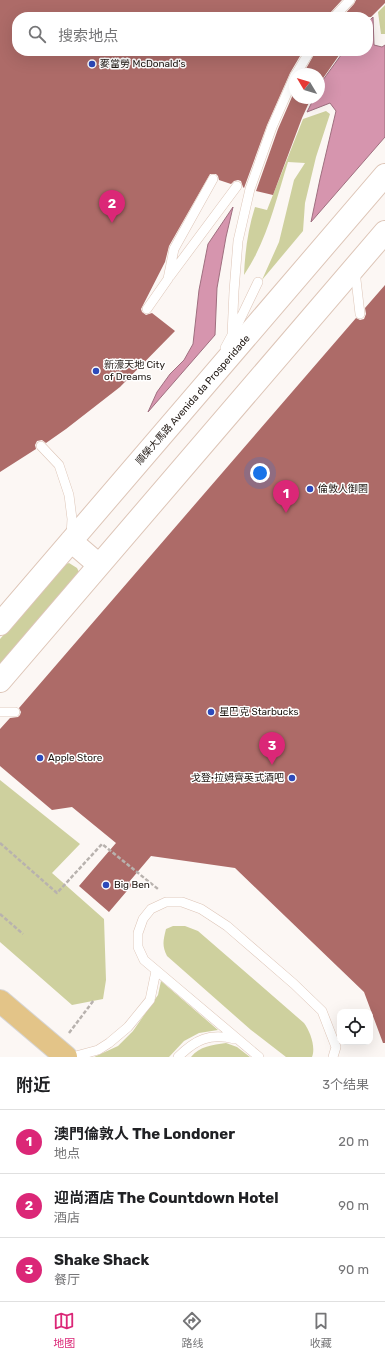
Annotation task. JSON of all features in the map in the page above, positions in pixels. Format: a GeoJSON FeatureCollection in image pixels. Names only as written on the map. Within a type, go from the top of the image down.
{"type":"FeatureCollection","features":[{"type":"Feature","properties":{"kind":"main road"},"geometry":{"type":"LineString","coordinates":[[0,1001],[65,1054]]}},
{"type":"Feature","properties":{"kind":"street","name":"順榮大馬路 Avenida da Prosperidade"},"geometry":{"type":"LineString","coordinates":[[0,624],[385,175]]}},
{"type":"Feature","properties":{"kind":"street"},"geometry":{"type":"LineString","coordinates":[[352,214],[385,192]]}},
{"type":"Feature","properties":{"kind":"street"},"geometry":{"type":"LineString","coordinates":[[0,681],[385,232]]}},
{"type":"Feature","properties":{"kind":"street"},"geometry":{"type":"LineString","coordinates":[[71,541],[99,565]]}},
{"type":"Feature","properties":{"kind":"lane"},"geometry":{"type":"LineString","coordinates":[[339,12],[350,0]]}},
{"type":"Feature","properties":{"kind":"lane"},"geometry":{"type":"LineString","coordinates":[[299,68],[307,56]]}},
{"type":"Feature","properties":{"kind":"lane"},"geometry":{"type":"LineString","coordinates":[[232,335],[238,241],[250,189],[272,127],[289,89]]}},
{"type":"Feature","properties":{"kind":"lane"},"geometry":{"type":"LineString","coordinates":[[168,279],[174,249],[213,179]]}},
{"type":"Feature","properties":{"kind":"lane"},"geometry":{"type":"LineString","coordinates":[[147,309],[238,186]]}},
{"type":"Feature","properties":{"kind":"lane"},"geometry":{"type":"LineString","coordinates":[[354,268],[360,314]]}},
{"type":"Feature","properties":{"kind":"lane"},"geometry":{"type":"LineString","coordinates":[[205,385],[258,282]]}},
{"type":"Feature","properties":{"kind":"lane"},"geometry":{"type":"LineString","coordinates":[[41,446],[59,465],[70,495],[72,519],[71,541]]}},
{"type":"Feature","properties":{"kind":"lane"},"geometry":{"type":"LineString","coordinates":[[0,712],[15,712]]}},
{"type":"Feature","properties":{"kind":"lane"},"geometry":{"type":"LineString","coordinates":[[259,1057],[144,960],[138,947],[138,933],[142,919],[151,909],[166,902],[182,902],[201,909],[227,926],[294,984],[322,1011],[339,1057]]}},
{"type":"Feature","properties":{"kind":"lane"},"geometry":{"type":"LineString","coordinates":[[65,1054],[98,1050],[128,1027],[150,1000],[156,971]]}},
{"type":"Feature","properties":{"kind":"lane"},"geometry":{"type":"LineString","coordinates":[[178,1057],[188,1047],[205,1038],[222,1036],[238,1040]]}},
{"type":"Feature","properties":{"kind":"lane"},"geometry":{"type":"LineString","coordinates":[[333,1057],[336,1047]]}},
{"type":"Feature","properties":{"kind":"path"},"geometry":{"type":"LineString","coordinates":[[0,843],[57,893],[102,844],[174,902]]}},
{"type":"Feature","properties":{"kind":"path"},"geometry":{"type":"LineString","coordinates":[[0,914],[23,934]]}},
{"type":"Feature","properties":{"kind":"path"},"geometry":{"type":"LineString","coordinates":[[65,1054],[94,1000]]}},
{"type":"Feature","properties":{"kind":"green space"},"geometry":{"type":"Polygon","coordinates":[[[385,5],[385,34],[381,34],[378,12],[385,5]]]}},
{"type":"Feature","properties":{"kind":"green space"},"geometry":{"type":"Polygon","coordinates":[[[326,111],[330,114],[316,157],[305,203],[303,231],[262,280],[279,242],[294,180],[305,163],[288,162],[265,234],[244,275],[247,241],[255,207],[267,210],[303,119],[326,111]]]}},
{"type":"Feature","properties":{"kind":"green space"},"geometry":{"type":"Polygon","coordinates":[[[69,563],[77,568],[79,572],[76,577],[0,667],[0,639],[64,565],[69,563]]]}},
{"type":"Feature","properties":{"kind":"green space"},"geometry":{"type":"Polygon","coordinates":[[[0,780],[80,844],[52,873],[104,919],[106,980],[103,999],[72,1005],[0,942],[0,780]]]}},
{"type":"Feature","properties":{"kind":"green space"},"geometry":{"type":"Polygon","coordinates":[[[173,926],[185,926],[198,931],[304,1023],[312,1039],[312,1057],[286,1057],[251,1030],[167,956],[164,949],[164,937],[166,929],[173,926]]]}},
{"type":"Feature","properties":{"kind":"green space"},"geometry":{"type":"Polygon","coordinates":[[[161,981],[218,1030],[199,1033],[184,1041],[169,1057],[94,1057],[118,1046],[133,1031],[158,995],[161,981]]]}},
{"type":"Feature","properties":{"kind":"green space"},"geometry":{"type":"Polygon","coordinates":[[[226,1043],[237,1047],[250,1057],[191,1057],[202,1048],[226,1043]]]}},
{"type":"Feature","properties":{"kind":"shaded area"},"geometry":{"type":"Polygon","coordinates":[[[373,17],[374,45],[382,47],[385,45],[385,137],[311,222],[336,111],[330,103],[307,112],[311,104],[325,104],[325,77],[340,56],[373,56],[373,17]]]}},
{"type":"Feature","properties":{"kind":"shaded area"},"geometry":{"type":"Polygon","coordinates":[[[233,207],[217,288],[215,335],[148,412],[157,392],[170,374],[184,360],[193,344],[199,290],[208,244],[233,207]]]}},
{"type":"Feature","properties":{"kind":"building"},"geometry":{"type":"Polygon","coordinates":[[[0,0],[342,0],[331,12],[12,12],[12,56],[300,56],[293,68],[289,68],[289,75],[267,125],[244,188],[241,181],[234,181],[231,184],[219,180],[216,174],[210,174],[169,246],[165,262],[141,309],[146,315],[152,313],[175,331],[120,387],[46,443],[42,440],[37,441],[35,445],[36,449],[0,472],[0,0]]]}},
{"type":"Feature","properties":{"kind":"building"},"geometry":{"type":"Polygon","coordinates":[[[356,0],[385,0],[385,3],[373,15],[373,12],[347,12],[356,0]]]}},
{"type":"Feature","properties":{"kind":"building"},"geometry":{"type":"Polygon","coordinates":[[[313,56],[339,56],[325,75],[325,68],[306,68],[313,56]]]}},
{"type":"Feature","properties":{"kind":"building"},"geometry":{"type":"Polygon","coordinates":[[[289,104],[308,104],[273,195],[256,191],[278,129],[289,104]]]}},
{"type":"Feature","properties":{"kind":"building"},"geometry":{"type":"Polygon","coordinates":[[[385,285],[385,1043],[383,1043],[373,1016],[373,1009],[370,1009],[364,992],[235,868],[151,856],[129,882],[132,885],[109,912],[79,886],[116,843],[72,807],[52,810],[0,766],[0,729],[10,718],[18,717],[20,715],[21,712],[19,708],[356,318],[360,320],[364,319],[366,314],[365,308],[385,285]]]}},
{"type":"Feature","properties":{"kind":"place","name":"麥當勞 McDonald's"},"geometry":{"type":"Point","coordinates":[92,64]}},
{"type":"Feature","properties":{"kind":"place","name":"迎尚酒店 The Countdown Hotel"},"geometry":{"type":"Point","coordinates":[112,223]}},
{"type":"Feature","properties":{"kind":"place","name":"新濠天地 City of Dreams"},"geometry":{"type":"Point","coordinates":[96,371]}},
{"type":"Feature","properties":{"kind":"place","name":"倫敦人御園"},"geometry":{"type":"Point","coordinates":[310,489]}},
{"type":"Feature","properties":{"kind":"place","name":"澳門倫敦人 The Londoner"},"geometry":{"type":"Point","coordinates":[286,513]}},
{"type":"Feature","properties":{"kind":"place","name":"星巴克 Starbucks"},"geometry":{"type":"Point","coordinates":[211,712]}},
{"type":"Feature","properties":{"kind":"place","name":"Apple Store"},"geometry":{"type":"Point","coordinates":[40,758]}},
{"type":"Feature","properties":{"kind":"place","name":"Shake Shack"},"geometry":{"type":"Point","coordinates":[272,765]}},
{"type":"Feature","properties":{"kind":"place","name":"戈登·拉姆齊英式酒吧"},"geometry":{"type":"Point","coordinates":[292,778]}},
{"type":"Feature","properties":{"kind":"place","name":"Big Ben"},"geometry":{"type":"Point","coordinates":[106,885]}}]}
